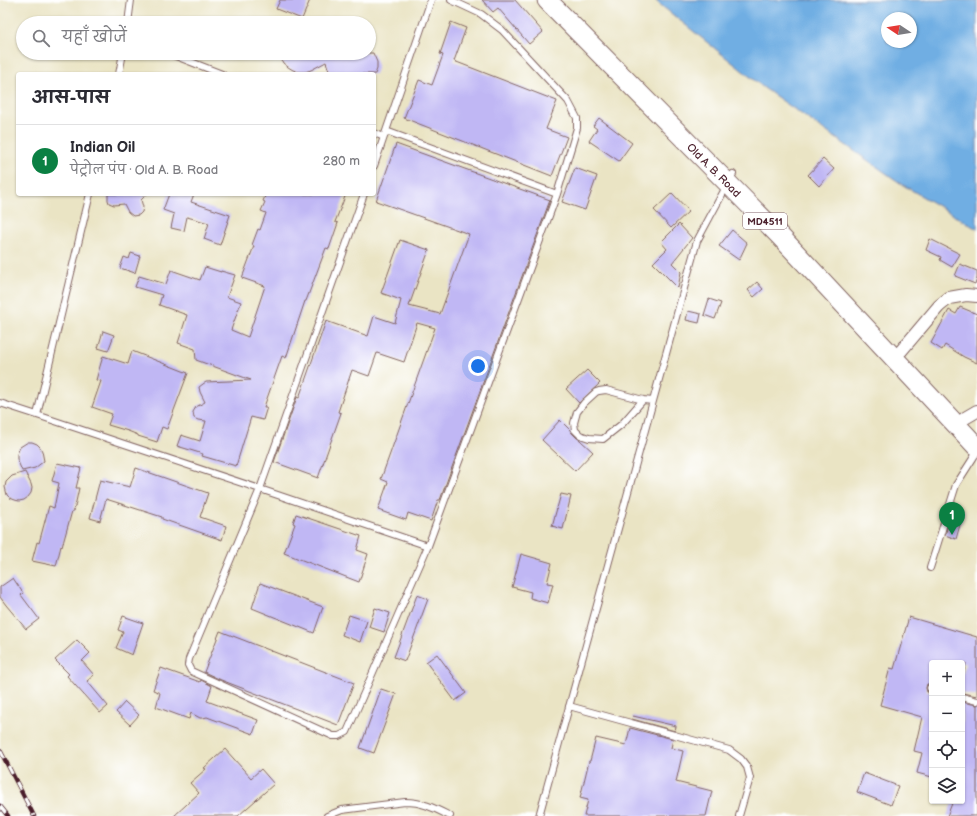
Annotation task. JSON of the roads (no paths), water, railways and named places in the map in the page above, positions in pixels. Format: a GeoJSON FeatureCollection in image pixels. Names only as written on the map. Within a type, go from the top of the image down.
{"type":"FeatureCollection","features":[{"type":"Feature","properties":{"kind":"main road","name":"Old A. B. Road"},"geometry":{"type":"LineString","coordinates":[[547,0],[813,258],[901,351],[973,420]]}},
{"type":"Feature","properties":{"kind":"main road","name":"Old A. B. Road"},"geometry":{"type":"LineString","coordinates":[[558,0],[590,33],[658,96],[700,139],[730,179],[779,236],[977,447]]}},
{"type":"Feature","properties":{"kind":"street"},"geometry":{"type":"LineString","coordinates":[[901,351],[939,306],[949,298],[966,295],[977,296]]}},
{"type":"Feature","properties":{"kind":"lane"},"geometry":{"type":"LineString","coordinates":[[129,16],[131,0]]}},
{"type":"Feature","properties":{"kind":"lane"},"geometry":{"type":"LineString","coordinates":[[376,161],[431,0]]}},
{"type":"Feature","properties":{"kind":"lane"},"geometry":{"type":"LineString","coordinates":[[363,196],[260,489],[189,659],[188,665],[191,671],[199,675],[333,736],[339,736],[347,732],[428,546],[557,194],[578,128],[577,118],[568,101],[502,30],[481,14],[452,0]]}},
{"type":"Feature","properties":{"kind":"lane"},"geometry":{"type":"LineString","coordinates":[[119,72],[122,60]]}},
{"type":"Feature","properties":{"kind":"lane"},"geometry":{"type":"LineString","coordinates":[[186,60],[217,72]]}},
{"type":"Feature","properties":{"kind":"lane"},"geometry":{"type":"LineString","coordinates":[[376,133],[386,134],[557,194]]}},
{"type":"Feature","properties":{"kind":"lane"},"geometry":{"type":"LineString","coordinates":[[539,816],[697,241],[730,179]]}},
{"type":"Feature","properties":{"kind":"lane"},"geometry":{"type":"LineString","coordinates":[[37,415],[90,196]]}},
{"type":"Feature","properties":{"kind":"lane"},"geometry":{"type":"LineString","coordinates":[[642,400],[622,424],[603,439],[589,438],[580,435],[575,430],[574,423],[577,412],[584,403],[599,391],[606,390],[642,400],[653,401]]}},
{"type":"Feature","properties":{"kind":"lane"},"geometry":{"type":"LineString","coordinates":[[0,403],[428,546]]}},
{"type":"Feature","properties":{"kind":"lane"},"geometry":{"type":"LineString","coordinates":[[930,568],[956,485],[977,452]]}},
{"type":"Feature","properties":{"kind":"lane"},"geometry":{"type":"LineString","coordinates":[[965,698],[977,701]]}},
{"type":"Feature","properties":{"kind":"lane"},"geometry":{"type":"LineString","coordinates":[[569,706],[729,750],[741,759],[747,767],[750,778],[739,816]]}},
{"type":"Feature","properties":{"kind":"lane"},"geometry":{"type":"LineString","coordinates":[[326,816],[342,810],[405,802],[414,802],[427,805],[450,816]]}},
{"type":"Feature","properties":{"kind":"water"},"geometry":{"type":"Polygon","coordinates":[[[656,0],[977,0],[977,229],[903,185],[764,88],[656,0]]]}},
{"type":"Feature","properties":{"kind":"railway"},"geometry":{"type":"LineString","coordinates":[[0,750],[34,816]]}},
{"type":"Feature","properties":{"kind":"railway"},"geometry":{"type":"LineString","coordinates":[[0,806],[8,816]]}},
{"type":"Feature","properties":{"kind":"place","name":"Indian Oil"},"geometry":{"type":"Point","coordinates":[952,535]}}]}
